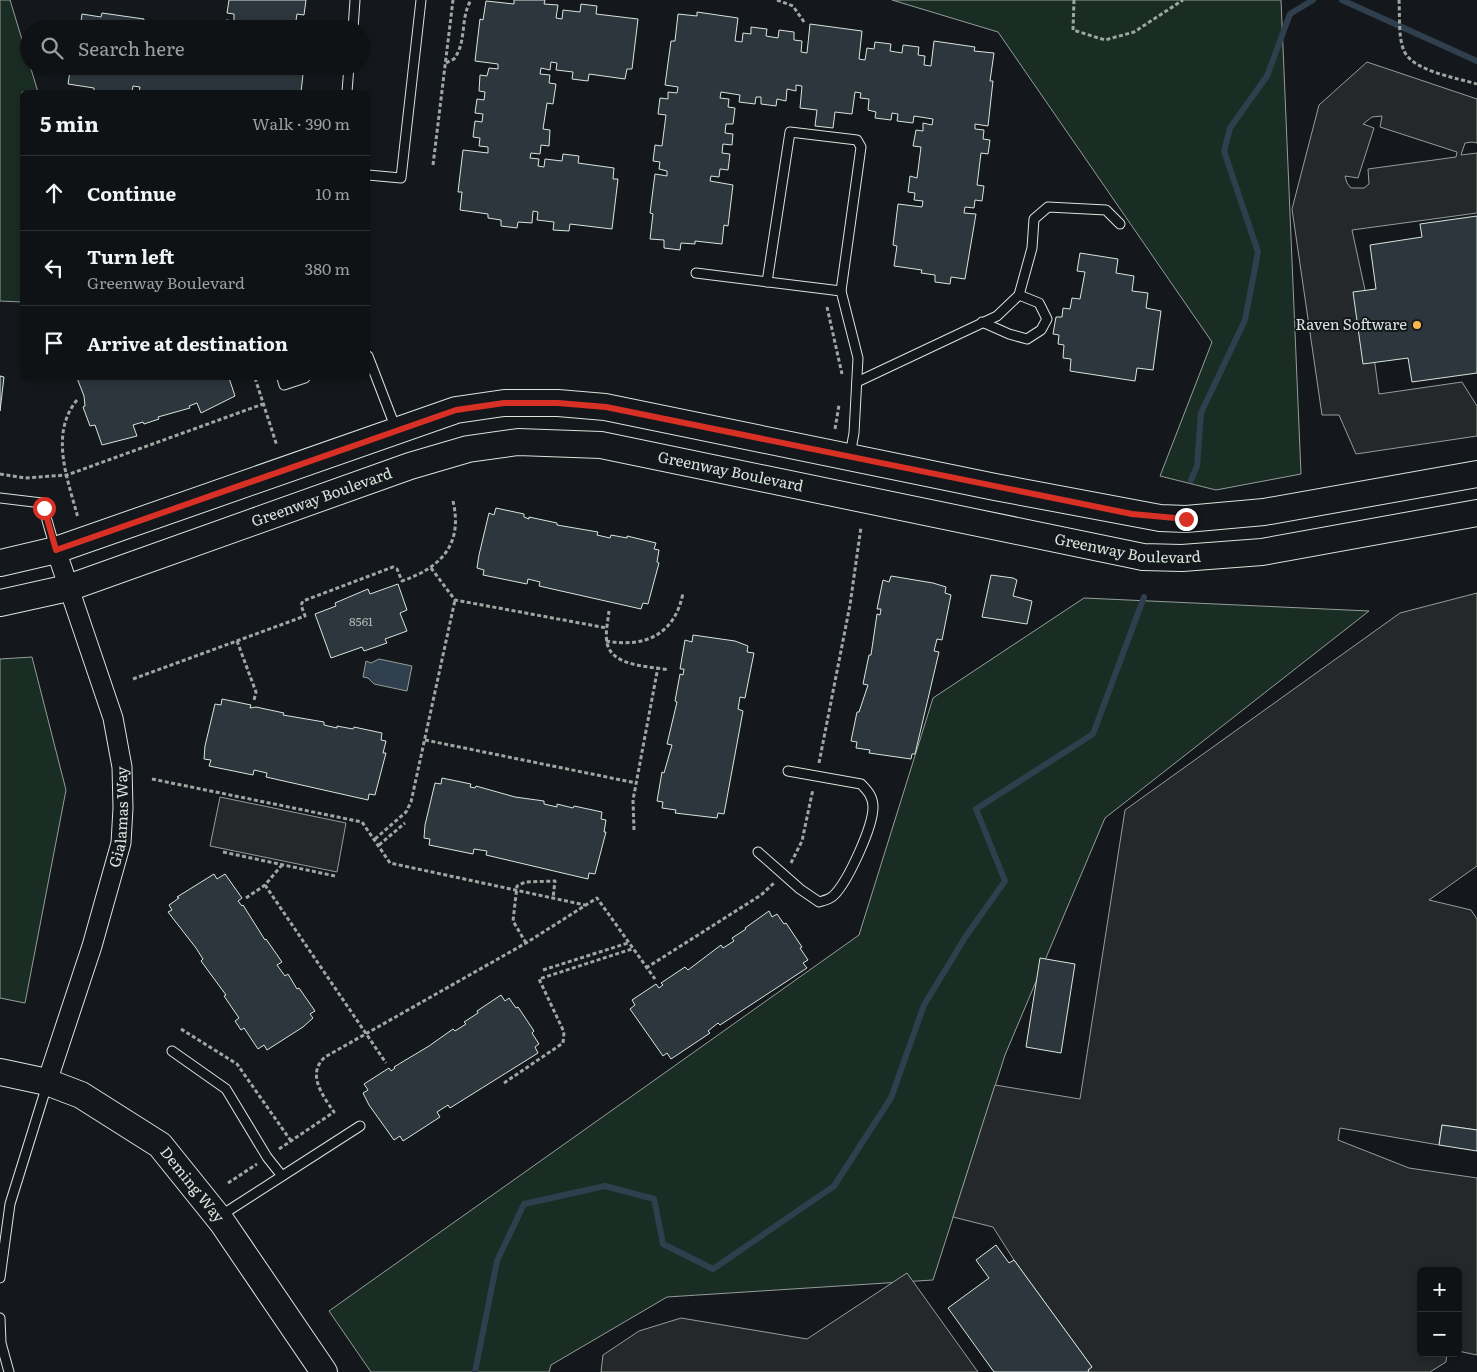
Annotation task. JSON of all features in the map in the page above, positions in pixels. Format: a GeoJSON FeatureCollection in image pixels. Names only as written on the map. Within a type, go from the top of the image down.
{"type":"FeatureCollection","features":[{"type":"Feature","properties":{"kind":"street"},"geometry":{"type":"LineString","coordinates":[[0,563],[56,550],[456,410],[504,403],[558,403],[606,407],[1132,514],[1186,519],[1264,512],[1477,474]]}},
{"type":"Feature","properties":{"kind":"street","name":"Greenway Boulevard"},"geometry":{"type":"LineString","coordinates":[[0,603],[68,588],[410,466],[468,448],[518,442],[601,445],[1143,557],[1200,558],[1262,552],[1477,513]]}},
{"type":"Feature","properties":{"kind":"street","name":"Gialamas Way"},"geometry":{"type":"LineString","coordinates":[[47,1082],[92,946],[121,843],[124,808],[122,767],[113,718],[56,550]]}},
{"type":"Feature","properties":{"kind":"street","name":"Deming Way"},"geometry":{"type":"LineString","coordinates":[[0,1072],[47,1082],[81,1095],[160,1145],[218,1217],[322,1371]]}},
{"type":"Feature","properties":{"kind":"lane"},"geometry":{"type":"LineString","coordinates":[[354,20],[355,0]]}},
{"type":"Feature","properties":{"kind":"lane"},"geometry":{"type":"LineString","coordinates":[[370,175],[401,178],[421,0]]}},
{"type":"Feature","properties":{"kind":"lane"},"geometry":{"type":"LineString","coordinates":[[347,90],[349,75]]}},
{"type":"Feature","properties":{"kind":"lane"},"geometry":{"type":"LineString","coordinates":[[767,282],[790,132],[857,140],[861,147],[841,291],[858,358],[854,433],[850,456]]}},
{"type":"Feature","properties":{"kind":"lane"},"geometry":{"type":"LineString","coordinates":[[857,382],[997,316],[1019,295],[1032,248],[1034,219],[1048,207],[1106,210],[1120,224]]}},
{"type":"Feature","properties":{"kind":"lane"},"geometry":{"type":"LineString","coordinates":[[696,273],[841,291]]}},
{"type":"Feature","properties":{"kind":"lane"},"geometry":{"type":"LineString","coordinates":[[982,322],[1008,334],[1027,339],[1041,330],[1047,319],[1039,303],[1019,295]]}},
{"type":"Feature","properties":{"kind":"lane"},"geometry":{"type":"LineString","coordinates":[[370,361],[396,430]]}},
{"type":"Feature","properties":{"kind":"lane"},"geometry":{"type":"LineString","coordinates":[[283,380],[284,385],[299,380]]}},
{"type":"Feature","properties":{"kind":"lane"},"geometry":{"type":"LineString","coordinates":[[0,498],[42,503],[56,550]]}},
{"type":"Feature","properties":{"kind":"lane"},"geometry":{"type":"LineString","coordinates":[[758,852],[800,889],[819,902],[829,899],[842,884],[869,826],[873,808],[871,797],[860,784],[788,771]]}},
{"type":"Feature","properties":{"kind":"lane"},"geometry":{"type":"LineString","coordinates":[[172,1051],[226,1089],[282,1176]]}},
{"type":"Feature","properties":{"kind":"lane"},"geometry":{"type":"LineString","coordinates":[[0,1278],[10,1204],[47,1082]]}},
{"type":"Feature","properties":{"kind":"lane"},"geometry":{"type":"LineString","coordinates":[[218,1217],[360,1126]]}},
{"type":"Feature","properties":{"kind":"lane"},"geometry":{"type":"LineString","coordinates":[[0,1318],[1,1343],[8,1372]]}},
{"type":"Feature","properties":{"kind":"path"},"geometry":{"type":"LineString","coordinates":[[434,165],[453,0]]}},
{"type":"Feature","properties":{"kind":"path"},"geometry":{"type":"LineString","coordinates":[[445,63],[454,59],[461,46],[467,7],[471,0]]}},
{"type":"Feature","properties":{"kind":"path"},"geometry":{"type":"LineString","coordinates":[[777,0],[793,6],[804,22]]}},
{"type":"Feature","properties":{"kind":"path"},"geometry":{"type":"LineString","coordinates":[[1074,0],[1073,30],[1105,40],[1134,32],[1183,0]]}},
{"type":"Feature","properties":{"kind":"path"},"geometry":{"type":"LineString","coordinates":[[1399,0],[1402,43],[1405,52],[1415,65],[1477,84]]}},
{"type":"Feature","properties":{"kind":"path"},"geometry":{"type":"LineString","coordinates":[[827,307],[842,377]]}},
{"type":"Feature","properties":{"kind":"path"},"geometry":{"type":"LineString","coordinates":[[256,380],[276,446]]}},
{"type":"Feature","properties":{"kind":"path"},"geometry":{"type":"LineString","coordinates":[[76,400],[64,420],[62,433],[67,475],[78,518]]}},
{"type":"Feature","properties":{"kind":"path"},"geometry":{"type":"LineString","coordinates":[[835,429],[840,402]]}},
{"type":"Feature","properties":{"kind":"path"},"geometry":{"type":"LineString","coordinates":[[0,474],[26,478],[67,475],[263,404]]}},
{"type":"Feature","properties":{"kind":"path"},"geometry":{"type":"LineString","coordinates":[[133,679],[305,616],[301,605],[303,600],[393,567],[397,569],[402,581],[420,575],[445,555],[454,538],[456,526],[453,501]]}},
{"type":"Feature","properties":{"kind":"path"},"geometry":{"type":"LineString","coordinates":[[430,568],[455,600],[607,628]]}},
{"type":"Feature","properties":{"kind":"path"},"geometry":{"type":"LineString","coordinates":[[606,641],[631,644],[659,633],[675,619],[680,610],[683,593]]}},
{"type":"Feature","properties":{"kind":"path"},"geometry":{"type":"LineString","coordinates":[[375,839],[409,808],[455,600]]}},
{"type":"Feature","properties":{"kind":"path"},"geometry":{"type":"LineString","coordinates":[[609,611],[606,641],[613,654],[622,661],[669,670]]}},
{"type":"Feature","properties":{"kind":"path"},"geometry":{"type":"LineString","coordinates":[[237,641],[256,692],[254,700]]}},
{"type":"Feature","properties":{"kind":"path"},"geometry":{"type":"LineString","coordinates":[[634,830],[633,800],[658,668]]}},
{"type":"Feature","properties":{"kind":"path"},"geometry":{"type":"LineString","coordinates":[[425,740],[636,783]]}},
{"type":"Feature","properties":{"kind":"path"},"geometry":{"type":"LineString","coordinates":[[152,778],[362,822],[390,863],[585,905]]}},
{"type":"Feature","properties":{"kind":"path"},"geometry":{"type":"LineString","coordinates":[[379,846],[405,823]]}},
{"type":"Feature","properties":{"kind":"path"},"geometry":{"type":"LineString","coordinates":[[223,852],[336,876]]}},
{"type":"Feature","properties":{"kind":"path"},"geometry":{"type":"LineString","coordinates":[[246,898],[265,885],[282,865]]}},
{"type":"Feature","properties":{"kind":"path"},"geometry":{"type":"LineString","coordinates":[[526,943],[512,921],[516,890],[520,883],[555,881],[553,898]]}},
{"type":"Feature","properties":{"kind":"path"},"geometry":{"type":"LineString","coordinates":[[265,885],[386,1063]]}},
{"type":"Feature","properties":{"kind":"path"},"geometry":{"type":"LineString","coordinates":[[228,1183],[334,1112],[319,1090],[317,1077],[320,1062],[526,943],[597,898],[632,950],[655,979]]}},
{"type":"Feature","properties":{"kind":"path"},"geometry":{"type":"LineString","coordinates":[[543,970],[628,943]]}},
{"type":"Feature","properties":{"kind":"path"},"geometry":{"type":"LineString","coordinates":[[504,1083],[563,1043],[564,1032],[539,979],[632,950]]}},
{"type":"Feature","properties":{"kind":"path"},"geometry":{"type":"LineString","coordinates":[[181,1029],[237,1064],[291,1141]]}},
{"type":"Feature","properties":{"kind":"green space"},"geometry":{"type":"Polygon","coordinates":[[[0,0],[10,0],[20,33],[20,75],[33,75],[37,90],[20,90],[20,302],[0,301],[0,0]]]}},
{"type":"Feature","properties":{"kind":"green space"},"geometry":{"type":"Polygon","coordinates":[[[892,0],[1281,0],[1301,474],[1216,490],[1160,476],[1212,342],[998,32],[892,0]]]}},
{"type":"Feature","properties":{"kind":"green space"},"geometry":{"type":"Polygon","coordinates":[[[1084,598],[1369,611],[1105,818],[1005,1055],[933,1280],[667,1297],[551,1365],[549,1372],[371,1372],[329,1311],[859,935],[933,698],[1084,598]]]}},
{"type":"Feature","properties":{"kind":"green space"},"geometry":{"type":"Polygon","coordinates":[[[32,657],[66,790],[25,1003],[0,998],[0,659],[32,657]]]}},
{"type":"Feature","properties":{"kind":"shaded area"},"geometry":{"type":"Polygon","coordinates":[[[1367,62],[1477,99],[1477,143],[1465,143],[1461,155],[1477,153],[1477,213],[1352,230],[1365,290],[1379,394],[1462,382],[1477,406],[1477,436],[1356,454],[1339,415],[1322,415],[1292,209],[1319,105],[1367,62]],[[1382,116],[1372,117],[1363,124],[1374,128],[1358,178],[1345,176],[1351,188],[1364,188],[1369,184],[1368,169],[1456,157],[1457,152],[1380,127],[1382,116]]]}},
{"type":"Feature","properties":{"kind":"shaded area"},"geometry":{"type":"Polygon","coordinates":[[[1477,593],[1477,866],[1429,900],[1471,910],[1477,919],[1477,1130],[1442,1125],[1439,1145],[1340,1128],[1338,1140],[1409,1168],[1477,1178],[1477,1355],[1462,1352],[1462,1267],[1417,1267],[1417,1357],[1447,1357],[1446,1362],[1430,1372],[1089,1372],[1088,1370],[1092,1367],[1014,1260],[993,1227],[953,1217],[995,1085],[1080,1099],[1125,810],[1400,613],[1477,593]]]}},
{"type":"Feature","properties":{"kind":"shaded area"},"geometry":{"type":"Polygon","coordinates":[[[220,797],[346,823],[337,872],[210,846],[220,797]]]}},
{"type":"Feature","properties":{"kind":"shaded area"},"geometry":{"type":"Polygon","coordinates":[[[907,1273],[978,1372],[601,1372],[603,1355],[639,1331],[681,1318],[807,1339],[907,1273]]]}},
{"type":"Feature","properties":{"kind":"water"},"geometry":{"type":"Polygon","coordinates":[[[379,659],[412,666],[407,691],[374,684],[368,678],[363,677],[366,661],[371,663],[379,659]]]}},
{"type":"Feature","properties":{"kind":"building"},"geometry":{"type":"Polygon","coordinates":[[[229,0],[306,0],[304,15],[297,14],[296,20],[234,20],[234,14],[227,13],[229,0]]]}},
{"type":"Feature","properties":{"kind":"building"},"geometry":{"type":"Polygon","coordinates":[[[514,0],[545,0],[544,4],[558,5],[556,18],[562,19],[563,10],[580,12],[581,4],[597,6],[596,14],[638,19],[632,69],[627,69],[625,79],[589,74],[588,81],[572,79],[573,72],[556,70],[557,63],[551,62],[550,70],[541,68],[540,74],[550,75],[549,83],[556,84],[553,104],[547,103],[543,129],[550,130],[549,146],[541,145],[540,154],[531,153],[530,158],[539,159],[538,166],[544,167],[545,159],[562,161],[563,154],[579,156],[578,163],[614,168],[613,179],[618,179],[612,229],[570,224],[569,231],[553,230],[554,222],[537,220],[538,212],[533,211],[532,223],[518,222],[517,228],[501,226],[501,220],[488,218],[488,214],[460,210],[462,192],[458,192],[463,150],[488,153],[488,147],[479,146],[480,138],[473,137],[475,121],[482,122],[483,114],[475,113],[477,99],[484,100],[485,92],[479,91],[480,75],[487,76],[489,68],[498,69],[498,64],[475,61],[480,19],[483,20],[486,1],[514,4],[514,0]]]}},
{"type":"Feature","properties":{"kind":"building"},"geometry":{"type":"Polygon","coordinates":[[[697,12],[738,18],[735,41],[742,42],[743,33],[751,34],[751,27],[767,29],[766,36],[778,38],[779,30],[794,32],[794,40],[802,41],[801,52],[807,53],[810,24],[862,31],[859,59],[865,60],[867,48],[874,49],[875,42],[891,44],[890,51],[902,53],[903,45],[919,47],[918,55],[925,56],[924,65],[931,66],[934,41],[975,47],[974,51],[994,53],[990,81],[993,81],[988,126],[975,124],[975,129],[984,130],[983,139],[990,140],[988,154],[981,153],[977,185],[984,186],[982,201],[975,200],[974,208],[965,207],[964,213],[976,214],[965,279],[951,277],[950,284],[935,282],[935,275],[921,273],[922,270],[894,266],[897,246],[893,245],[898,204],[922,207],[923,201],[914,200],[915,193],[908,192],[910,176],[917,178],[921,147],[913,146],[916,130],[923,131],[923,123],[932,125],[933,119],[914,116],[913,123],[897,121],[898,114],[892,113],[891,120],[875,118],[876,112],[868,110],[869,99],[860,98],[861,93],[855,92],[852,114],[835,112],[833,128],[815,126],[817,110],[800,108],[802,86],[796,85],[796,91],[787,89],[786,101],[777,99],[776,106],[761,104],[761,97],[756,97],[755,104],[739,102],[740,95],[721,92],[720,98],[729,99],[728,107],[735,108],[733,124],[726,124],[725,133],[733,134],[732,145],[723,144],[722,153],[730,154],[728,170],[720,169],[719,177],[711,176],[710,181],[733,185],[728,226],[724,225],[722,244],[695,241],[695,244],[681,243],[680,250],[664,248],[664,240],[650,239],[653,214],[650,213],[655,174],[667,176],[667,171],[659,169],[660,162],[653,161],[655,145],[662,146],[666,115],[658,114],[660,98],[668,99],[668,92],[677,93],[678,87],[665,85],[671,41],[675,41],[678,14],[697,16],[697,12]]]}},
{"type":"Feature","properties":{"kind":"building"},"geometry":{"type":"Polygon","coordinates":[[[102,13],[144,19],[81,20],[82,14],[101,17],[102,13]]]}},
{"type":"Feature","properties":{"kind":"building"},"geometry":{"type":"Polygon","coordinates":[[[69,75],[303,75],[301,90],[139,90],[140,87],[133,86],[132,90],[94,90],[94,88],[68,84],[69,75]]]}},
{"type":"Feature","properties":{"kind":"building","name":"Raven Software"},"geometry":{"type":"Polygon","coordinates":[[[1477,216],[1477,373],[1412,382],[1408,358],[1363,364],[1353,292],[1376,289],[1370,245],[1422,237],[1420,224],[1477,216]]]}},
{"type":"Feature","properties":{"kind":"building"},"geometry":{"type":"Polygon","coordinates":[[[1080,253],[1118,259],[1116,273],[1134,276],[1132,291],[1148,293],[1146,308],[1161,311],[1153,370],[1137,368],[1135,381],[1070,371],[1071,359],[1063,358],[1064,345],[1058,344],[1059,335],[1053,334],[1056,317],[1062,317],[1063,308],[1070,309],[1072,298],[1080,299],[1085,272],[1077,271],[1080,253]]]}},
{"type":"Feature","properties":{"kind":"building"},"geometry":{"type":"Polygon","coordinates":[[[0,376],[4,377],[0,411],[0,376]]]}},
{"type":"Feature","properties":{"kind":"building"},"geometry":{"type":"Polygon","coordinates":[[[78,380],[230,380],[235,396],[201,413],[197,403],[189,406],[190,408],[158,417],[159,419],[133,425],[137,436],[102,445],[95,425],[90,426],[83,407],[85,406],[84,396],[78,380]]]}},
{"type":"Feature","properties":{"kind":"building"},"geometry":{"type":"Polygon","coordinates":[[[496,508],[524,514],[524,517],[529,519],[529,517],[557,523],[557,525],[598,532],[597,535],[610,538],[611,535],[627,538],[627,536],[656,543],[654,549],[659,550],[657,562],[659,563],[648,604],[643,603],[641,609],[539,586],[540,582],[528,579],[527,584],[483,575],[484,570],[477,568],[479,555],[489,513],[494,515],[496,508]]]}},
{"type":"Feature","properties":{"kind":"building"},"geometry":{"type":"Polygon","coordinates":[[[991,575],[1017,580],[1013,596],[1032,601],[1027,624],[982,617],[991,575]]]}},
{"type":"Feature","properties":{"kind":"building"},"geometry":{"type":"Polygon","coordinates":[[[891,576],[946,587],[945,593],[951,595],[942,640],[937,639],[934,651],[939,652],[915,754],[912,754],[911,759],[869,753],[870,750],[856,748],[857,742],[851,741],[857,712],[859,712],[868,685],[863,684],[869,655],[871,655],[877,614],[880,615],[881,609],[877,609],[883,580],[889,582],[891,576]]]}},
{"type":"Feature","properties":{"kind":"building"},"geometry":{"type":"Polygon","coordinates":[[[398,584],[407,610],[400,613],[407,631],[385,639],[387,643],[364,651],[362,647],[331,658],[315,614],[336,606],[335,603],[368,589],[370,594],[398,584]]]}},
{"type":"Feature","properties":{"kind":"building"},"geometry":{"type":"Polygon","coordinates":[[[693,635],[735,641],[748,646],[747,652],[754,653],[745,698],[740,697],[738,709],[743,711],[724,814],[718,813],[717,818],[675,813],[676,810],[662,808],[663,802],[657,801],[662,772],[664,773],[672,745],[667,744],[677,702],[675,701],[680,674],[683,675],[684,669],[680,669],[685,640],[692,642],[693,635]]]}},
{"type":"Feature","properties":{"kind":"building"},"geometry":{"type":"Polygon","coordinates":[[[222,699],[251,705],[250,708],[256,707],[284,713],[283,715],[324,722],[324,725],[337,728],[337,726],[353,729],[354,727],[382,733],[381,740],[386,741],[383,753],[386,753],[375,795],[369,794],[368,800],[266,777],[267,773],[254,770],[253,775],[209,766],[211,760],[204,759],[205,746],[215,704],[221,705],[222,699]]]}},
{"type":"Feature","properties":{"kind":"building"},"geometry":{"type":"Polygon","coordinates":[[[442,778],[471,784],[470,787],[475,788],[476,786],[515,797],[544,801],[544,804],[557,807],[557,804],[602,812],[601,819],[606,820],[604,832],[606,832],[595,874],[589,873],[588,879],[486,855],[487,851],[474,849],[473,854],[429,845],[430,839],[424,838],[425,825],[435,783],[441,784],[442,778]]]}},
{"type":"Feature","properties":{"kind":"building"},"geometry":{"type":"Polygon","coordinates":[[[214,874],[217,879],[225,874],[242,898],[238,901],[243,905],[265,940],[282,962],[277,965],[285,976],[288,974],[297,989],[299,988],[315,1011],[310,1014],[313,1018],[303,1027],[267,1050],[264,1045],[258,1049],[244,1028],[241,1030],[235,1021],[239,1018],[224,996],[226,995],[201,961],[203,959],[196,948],[168,912],[172,910],[169,905],[179,898],[177,897],[214,874]]]}},
{"type":"Feature","properties":{"kind":"building"},"geometry":{"type":"Polygon","coordinates":[[[769,911],[772,917],[777,914],[784,924],[786,923],[802,947],[800,948],[808,960],[803,963],[807,968],[720,1025],[718,1023],[708,1031],[710,1033],[671,1059],[667,1053],[663,1056],[630,1009],[635,1005],[632,1000],[656,984],[659,988],[663,985],[661,983],[685,967],[688,970],[721,945],[723,948],[734,941],[732,938],[769,911]]]}},
{"type":"Feature","properties":{"kind":"building"},"geometry":{"type":"Polygon","coordinates":[[[1040,958],[1075,964],[1061,1053],[1026,1047],[1040,958]]]}},
{"type":"Feature","properties":{"kind":"building"},"geometry":{"type":"Polygon","coordinates":[[[501,995],[505,1001],[509,998],[516,1008],[518,1007],[534,1031],[532,1033],[539,1044],[535,1047],[538,1053],[450,1108],[448,1105],[437,1112],[440,1117],[403,1141],[400,1136],[394,1140],[369,1105],[363,1093],[368,1090],[364,1084],[389,1068],[391,1071],[394,1067],[453,1029],[455,1031],[466,1024],[464,1022],[478,1013],[477,1011],[501,995]]]}},
{"type":"Feature","properties":{"kind":"building"},"geometry":{"type":"Polygon","coordinates":[[[1442,1125],[1477,1130],[1477,1151],[1439,1145],[1442,1125]]]}},
{"type":"Feature","properties":{"kind":"building"},"geometry":{"type":"Polygon","coordinates":[[[996,1245],[1009,1263],[1014,1260],[1092,1367],[1088,1370],[1089,1372],[994,1372],[948,1308],[989,1278],[976,1260],[996,1245]]]}},
{"type":"Feature","properties":{"kind":"waterway"},"geometry":{"type":"LineString","coordinates":[[1191,480],[1197,466],[1201,413],[1245,320],[1258,252],[1224,151],[1230,128],[1267,76],[1290,14],[1313,0]]}},
{"type":"Feature","properties":{"kind":"waterway"},"geometry":{"type":"LineString","coordinates":[[1342,0],[1477,61]]}},
{"type":"Feature","properties":{"kind":"waterway"},"geometry":{"type":"LineString","coordinates":[[475,1372],[497,1261],[524,1204],[605,1186],[654,1199],[663,1244],[713,1269],[834,1186],[891,1098],[924,1005],[966,936],[1005,881],[976,809],[1093,734],[1144,597]]}},
{"type":"Feature","properties":{"kind":"place","name":"Raven Software"},"geometry":{"type":"Point","coordinates":[1417,325]}},
{"type":"Feature","properties":{"kind":"route"},"geometry":{"type":"LineString","coordinates":[[44,508],[56,550],[456,410],[504,403],[558,403],[606,407],[1132,514],[1186,519]]}}]}
